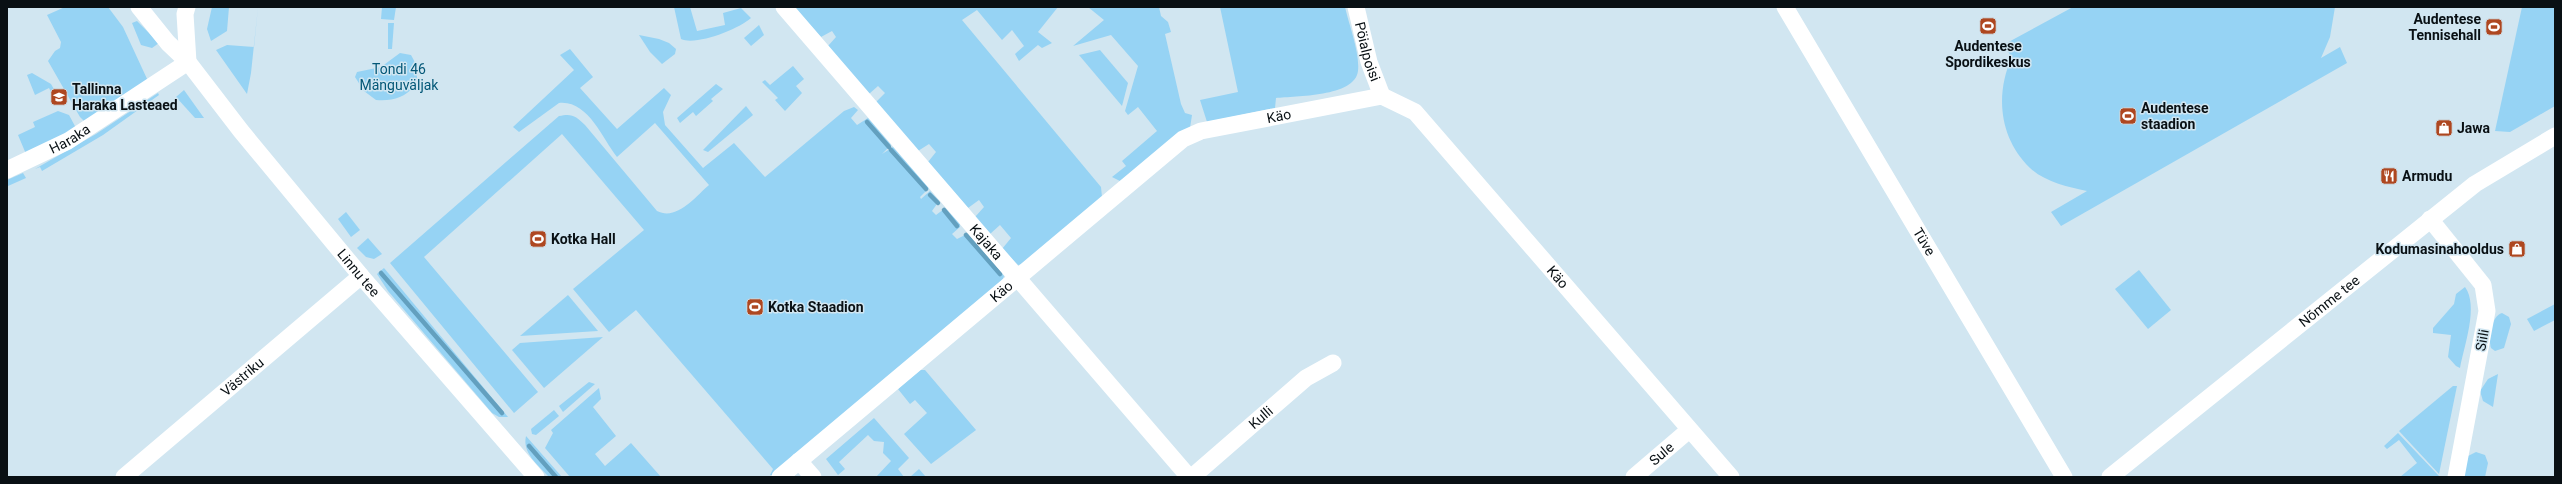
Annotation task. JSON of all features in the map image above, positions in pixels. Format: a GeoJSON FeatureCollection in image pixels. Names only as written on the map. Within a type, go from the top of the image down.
{"type":"FeatureCollection","features":[{"type":"Feature","properties":{"kind":"street","name":"Linnu tee"},"geometry":{"type":"LineString","coordinates":[[139,7],[168,43],[188,62],[241,131],[361,276],[536,477]]}},
{"type":"Feature","properties":{"kind":"street"},"geometry":{"type":"LineString","coordinates":[[187,7],[185,14],[188,62]]}},
{"type":"Feature","properties":{"kind":"street","name":"Kajaka"},"geometry":{"type":"LineString","coordinates":[[784,7],[1189,477]]}},
{"type":"Feature","properties":{"kind":"street","name":"Pöialpoisi"},"geometry":{"type":"LineString","coordinates":[[1356,7],[1369,62],[1382,96]]}},
{"type":"Feature","properties":{"kind":"street","name":"Tüve"},"geometry":{"type":"LineString","coordinates":[[1785,7],[2064,477]]}},
{"type":"Feature","properties":{"kind":"street","name":"Haraka"},"geometry":{"type":"LineString","coordinates":[[7,170],[68,141],[188,62]]}},
{"type":"Feature","properties":{"kind":"street","name":"Käo"},"geometry":{"type":"LineString","coordinates":[[780,477],[1116,194],[1190,135],[1283,114],[1382,96],[1415,112],[1731,477]]}},
{"type":"Feature","properties":{"kind":"street","name":"Nõmme tee"},"geometry":{"type":"LineString","coordinates":[[2110,477],[2475,184],[2555,136]]}},
{"type":"Feature","properties":{"kind":"street","name":"Siili"},"geometry":{"type":"LineString","coordinates":[[2430,219],[2483,285],[2487,311],[2456,477]]}},
{"type":"Feature","properties":{"kind":"street","name":"Västriku"},"geometry":{"type":"LineString","coordinates":[[124,477],[361,276]]}},
{"type":"Feature","properties":{"kind":"street","name":"Kulli"},"geometry":{"type":"LineString","coordinates":[[1192,477],[1306,378],[1333,362]]}},
{"type":"Feature","properties":{"kind":"street","name":"Sule"},"geometry":{"type":"LineString","coordinates":[[1634,477],[1689,430]]}},
{"type":"Feature","properties":{"kind":"street"},"geometry":{"type":"LineString","coordinates":[[799,461],[814,477]]}},
{"type":"Feature","properties":{"kind":"green space"},"geometry":{"type":"Polygon","coordinates":[[[65,7],[108,7],[123,27],[148,81],[84,121],[80,117],[48,61],[55,51],[60,48],[61,42],[47,15],[65,7]]]}},
{"type":"Feature","properties":{"kind":"green space"},"geometry":{"type":"Polygon","coordinates":[[[212,7],[229,7],[227,31],[211,41],[207,29],[212,7]]]}},
{"type":"Feature","properties":{"kind":"green space"},"geometry":{"type":"Polygon","coordinates":[[[382,7],[396,7],[394,20],[381,19],[382,7]]]}},
{"type":"Feature","properties":{"kind":"green space"},"geometry":{"type":"Polygon","coordinates":[[[674,7],[690,7],[697,31],[725,25],[723,13],[741,8],[751,18],[728,31],[707,38],[688,41],[681,39],[674,7]]]}},
{"type":"Feature","properties":{"kind":"green space"},"geometry":{"type":"Polygon","coordinates":[[[794,7],[1058,7],[1038,32],[1052,43],[1042,48],[1038,45],[1019,61],[1015,54],[1024,46],[1012,30],[1002,40],[977,10],[962,20],[1101,187],[1102,197],[1023,264],[1018,265],[1002,249],[1011,238],[1000,225],[990,234],[975,217],[984,207],[979,200],[968,208],[928,162],[936,152],[929,144],[918,151],[876,102],[885,93],[878,86],[869,94],[828,46],[836,37],[832,31],[821,37],[794,7]]]}},
{"type":"Feature","properties":{"kind":"green space"},"geometry":{"type":"Polygon","coordinates":[[[1088,7],[1159,7],[1161,16],[1168,22],[1171,32],[1165,34],[1181,104],[1185,113],[1192,115],[1190,128],[1120,181],[1112,177],[1126,166],[1122,161],[1157,131],[1138,107],[1128,115],[1125,111],[1138,66],[1111,35],[1073,46],[1104,20],[1088,7]]]}},
{"type":"Feature","properties":{"kind":"green space"},"geometry":{"type":"Polygon","coordinates":[[[1220,7],[1345,7],[1354,39],[1358,64],[1358,71],[1354,80],[1347,86],[1323,94],[1276,98],[1275,108],[1207,122],[1200,100],[1238,92],[1220,7]]]}},
{"type":"Feature","properties":{"kind":"green space","name":"Audentese staadion"},"geometry":{"type":"Polygon","coordinates":[[[2073,7],[2335,7],[2330,37],[2321,58],[2340,47],[2347,63],[2061,226],[2051,212],[2087,191],[2057,183],[2036,173],[2020,156],[2012,143],[2006,129],[2002,100],[2003,86],[2012,57],[2003,45],[2073,7]]]}},
{"type":"Feature","properties":{"kind":"green space"},"geometry":{"type":"Polygon","coordinates":[[[2522,7],[2555,7],[2555,106],[2510,132],[2495,131],[2522,7]]]}},
{"type":"Feature","properties":{"kind":"green space"},"geometry":{"type":"Polygon","coordinates":[[[137,21],[159,43],[152,48],[141,45],[132,23],[137,21]]]}},
{"type":"Feature","properties":{"kind":"green space"},"geometry":{"type":"Polygon","coordinates":[[[388,23],[394,23],[392,49],[388,49],[388,23]]]}},
{"type":"Feature","properties":{"kind":"green space"},"geometry":{"type":"Polygon","coordinates":[[[759,25],[764,35],[751,46],[744,38],[759,25]]]}},
{"type":"Feature","properties":{"kind":"green space"},"geometry":{"type":"Polygon","coordinates":[[[639,35],[659,39],[669,43],[676,49],[675,54],[662,64],[650,52],[639,35]]]}},
{"type":"Feature","properties":{"kind":"green space"},"geometry":{"type":"Polygon","coordinates":[[[227,45],[254,47],[247,94],[216,50],[227,45]]]}},
{"type":"Feature","properties":{"kind":"green space"},"geometry":{"type":"Polygon","coordinates":[[[570,49],[593,77],[580,88],[617,129],[664,88],[671,95],[663,112],[665,125],[703,168],[734,143],[765,177],[844,111],[854,107],[858,110],[851,118],[857,125],[868,118],[891,145],[882,154],[893,147],[929,188],[920,197],[921,199],[930,191],[939,201],[932,211],[936,215],[944,209],[947,210],[960,224],[960,227],[952,234],[957,239],[967,234],[1004,276],[1001,284],[773,475],[770,475],[773,469],[636,310],[609,332],[573,289],[644,230],[562,134],[424,257],[538,392],[514,413],[390,263],[559,116],[571,115],[582,122],[657,211],[672,213],[679,210],[692,201],[709,185],[655,123],[617,157],[600,131],[586,114],[569,104],[559,103],[519,132],[513,127],[574,70],[560,55],[570,49]]]}},
{"type":"Feature","properties":{"kind":"green space"},"geometry":{"type":"Polygon","coordinates":[[[1100,50],[1128,83],[1122,106],[1079,55],[1100,50]]]}},
{"type":"Feature","properties":{"kind":"green space","name":"Tondi 46 Mänguväljak"},"geometry":{"type":"Polygon","coordinates":[[[400,53],[411,55],[416,65],[417,75],[415,83],[411,90],[405,95],[387,100],[376,100],[364,91],[355,77],[357,72],[381,67],[400,53]]]}},
{"type":"Feature","properties":{"kind":"green space"},"geometry":{"type":"Polygon","coordinates":[[[793,66],[804,79],[796,86],[802,93],[785,111],[775,100],[778,98],[762,82],[765,80],[770,85],[793,66]]]}},
{"type":"Feature","properties":{"kind":"green space"},"geometry":{"type":"Polygon","coordinates":[[[32,73],[51,84],[60,100],[56,102],[49,88],[35,95],[27,75],[32,73]]]}},
{"type":"Feature","properties":{"kind":"green space"},"geometry":{"type":"Polygon","coordinates":[[[716,84],[723,89],[711,99],[713,101],[696,116],[693,112],[680,123],[677,118],[716,84]]]}},
{"type":"Feature","properties":{"kind":"green space"},"geometry":{"type":"Polygon","coordinates":[[[184,90],[204,118],[195,118],[176,97],[184,90]]]}},
{"type":"Feature","properties":{"kind":"green space"},"geometry":{"type":"Polygon","coordinates":[[[158,93],[159,95],[103,135],[42,171],[40,167],[35,169],[96,134],[158,93]]]}},
{"type":"Feature","properties":{"kind":"green space"},"geometry":{"type":"Polygon","coordinates":[[[746,106],[753,115],[708,152],[703,150],[746,106]]]}},
{"type":"Feature","properties":{"kind":"green space"},"geometry":{"type":"Polygon","coordinates":[[[58,111],[69,115],[76,128],[26,154],[18,135],[35,127],[33,122],[58,111]]]}},
{"type":"Feature","properties":{"kind":"green space"},"geometry":{"type":"Polygon","coordinates":[[[23,173],[26,178],[8,186],[7,180],[23,173]]]}},
{"type":"Feature","properties":{"kind":"green space"},"geometry":{"type":"Polygon","coordinates":[[[346,212],[360,230],[351,237],[338,219],[346,212]]]}},
{"type":"Feature","properties":{"kind":"green space"},"geometry":{"type":"Polygon","coordinates":[[[368,238],[382,254],[374,259],[366,257],[357,248],[368,238]]]}},
{"type":"Feature","properties":{"kind":"green space"},"geometry":{"type":"Polygon","coordinates":[[[384,268],[508,417],[499,417],[492,413],[388,291],[377,274],[384,268]]]}},
{"type":"Feature","properties":{"kind":"green space"},"geometry":{"type":"Polygon","coordinates":[[[2139,270],[2171,310],[2148,329],[2115,289],[2139,270]]]}},
{"type":"Feature","properties":{"kind":"green space"},"geometry":{"type":"Polygon","coordinates":[[[2465,287],[2469,295],[2471,315],[2460,368],[2456,366],[2448,357],[2451,335],[2433,333],[2433,328],[2454,304],[2456,294],[2465,287]]]}},
{"type":"Feature","properties":{"kind":"green space"},"geometry":{"type":"Polygon","coordinates":[[[568,295],[598,331],[520,336],[568,295]]]}},
{"type":"Feature","properties":{"kind":"green space"},"geometry":{"type":"Polygon","coordinates":[[[2555,304],[2555,320],[2534,331],[2527,319],[2555,304]]]}},
{"type":"Feature","properties":{"kind":"green space"},"geometry":{"type":"Polygon","coordinates":[[[2502,313],[2509,317],[2511,324],[2504,348],[2495,351],[2491,348],[2490,344],[2491,328],[2495,318],[2502,313]]]}},
{"type":"Feature","properties":{"kind":"green space"},"geometry":{"type":"Polygon","coordinates":[[[603,337],[544,388],[512,350],[520,343],[603,337]]]}},
{"type":"Feature","properties":{"kind":"green space"},"geometry":{"type":"Polygon","coordinates":[[[920,370],[925,370],[976,430],[931,464],[904,434],[927,413],[915,400],[910,404],[898,389],[920,370]]]}},
{"type":"Feature","properties":{"kind":"green space"},"geometry":{"type":"Polygon","coordinates":[[[2498,374],[2493,407],[2483,401],[2480,391],[2488,379],[2498,374]]]}},
{"type":"Feature","properties":{"kind":"green space"},"geometry":{"type":"Polygon","coordinates":[[[589,382],[595,384],[563,412],[559,406],[589,382]]]}},
{"type":"Feature","properties":{"kind":"green space"},"geometry":{"type":"Polygon","coordinates":[[[2453,386],[2457,386],[2439,474],[2399,431],[2453,386]]]}},
{"type":"Feature","properties":{"kind":"green space"},"geometry":{"type":"Polygon","coordinates":[[[599,388],[601,399],[593,407],[616,436],[595,454],[605,466],[631,443],[661,477],[570,477],[545,448],[553,433],[551,430],[599,388]]]}},
{"type":"Feature","properties":{"kind":"green space"},"geometry":{"type":"Polygon","coordinates":[[[554,410],[559,416],[536,435],[532,434],[531,429],[554,410]]]}},
{"type":"Feature","properties":{"kind":"green space"},"geometry":{"type":"Polygon","coordinates":[[[874,418],[909,458],[898,469],[904,477],[876,477],[891,461],[883,453],[884,442],[874,441],[868,435],[839,462],[845,469],[838,475],[826,459],[874,418]]]}},
{"type":"Feature","properties":{"kind":"green space"},"geometry":{"type":"Polygon","coordinates":[[[2398,433],[2439,477],[2400,477],[2417,463],[2399,440],[2387,449],[2384,446],[2398,433]]]}},
{"type":"Feature","properties":{"kind":"green space"},"geometry":{"type":"Polygon","coordinates":[[[526,436],[562,477],[549,477],[536,463],[526,448],[526,436]]]}},
{"type":"Feature","properties":{"kind":"green space"},"geometry":{"type":"Polygon","coordinates":[[[2476,452],[2485,455],[2488,463],[2485,477],[2463,477],[2468,456],[2476,452]]]}},
{"type":"Feature","properties":{"kind":"green space"},"geometry":{"type":"Polygon","coordinates":[[[919,469],[926,477],[910,477],[919,469]]]}},
{"type":"Feature","properties":{"kind":"waterway"},"geometry":{"type":"LineString","coordinates":[[867,122],[889,147]]}},
{"type":"Feature","properties":{"kind":"waterway"},"geometry":{"type":"LineString","coordinates":[[891,150],[926,189]]}},
{"type":"Feature","properties":{"kind":"waterway"},"geometry":{"type":"LineString","coordinates":[[930,195],[938,203]]}},
{"type":"Feature","properties":{"kind":"waterway"},"geometry":{"type":"LineString","coordinates":[[944,210],[957,226]]}},
{"type":"Feature","properties":{"kind":"waterway"},"geometry":{"type":"LineString","coordinates":[[966,235],[1000,274]]}},
{"type":"Feature","properties":{"kind":"waterway"},"geometry":{"type":"LineString","coordinates":[[381,273],[502,413]]}},
{"type":"Feature","properties":{"kind":"waterway"},"geometry":{"type":"LineString","coordinates":[[529,446],[556,477]]}},
{"type":"Feature","properties":{"kind":"place","name":"Audentese Spordikeskus"},"geometry":{"type":"Point","coordinates":[1988,26]}},
{"type":"Feature","properties":{"kind":"place","name":"Audentese Tennisehall"},"geometry":{"type":"Point","coordinates":[2494,27]}},
{"type":"Feature","properties":{"kind":"place","name":"Tallinna Haraka Lasteaed"},"geometry":{"type":"Point","coordinates":[59,97]}},
{"type":"Feature","properties":{"kind":"place","name":"Audentese staadion"},"geometry":{"type":"Point","coordinates":[2128,116]}},
{"type":"Feature","properties":{"kind":"place","name":"Jawa"},"geometry":{"type":"Point","coordinates":[2444,128]}},
{"type":"Feature","properties":{"kind":"place","name":"Armudu"},"geometry":{"type":"Point","coordinates":[2389,176]}},
{"type":"Feature","properties":{"kind":"place","name":"Kotka Hall"},"geometry":{"type":"Point","coordinates":[538,239]}},
{"type":"Feature","properties":{"kind":"place","name":"Kodumasinahooldus"},"geometry":{"type":"Point","coordinates":[2517,249]}},
{"type":"Feature","properties":{"kind":"place","name":"Kotka Staadion"},"geometry":{"type":"Point","coordinates":[755,307]}}]}
